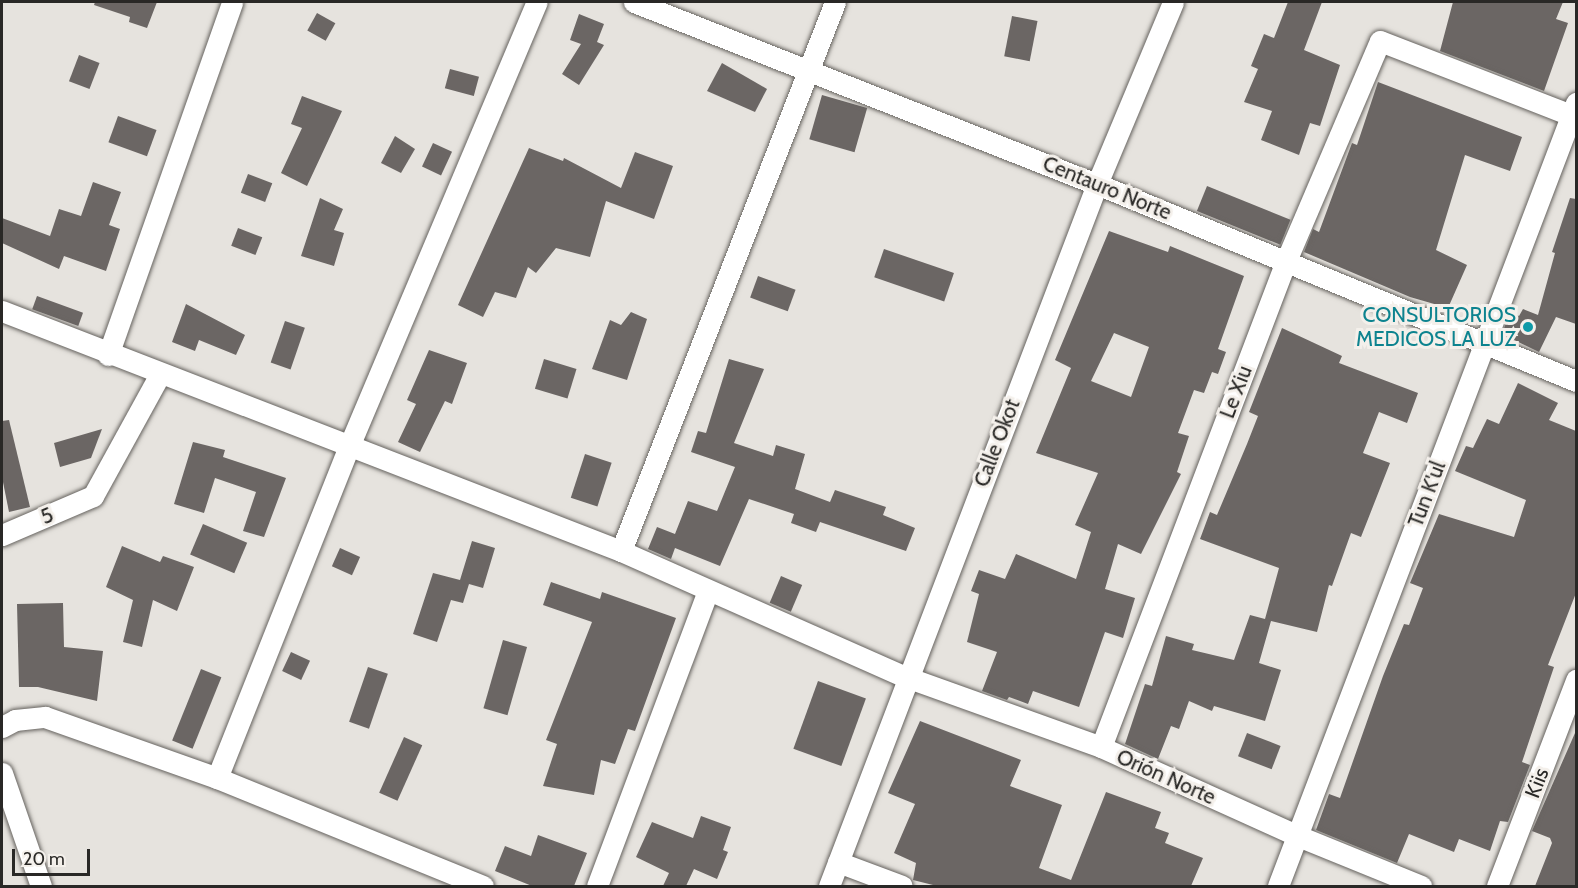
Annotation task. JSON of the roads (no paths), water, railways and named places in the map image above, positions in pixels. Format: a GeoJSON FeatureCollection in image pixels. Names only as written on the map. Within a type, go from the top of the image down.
{"type":"FeatureCollection","features":[{"type":"Feature","properties":{"kind":"street"},"geometry":{"type":"LineString","coordinates":[[108,355],[232,2]]}},
{"type":"Feature","properties":{"kind":"street"},"geometry":{"type":"LineString","coordinates":[[217,778],[350,444],[537,2]]}},
{"type":"Feature","properties":{"kind":"street","name":"Centauro Norte"},"geometry":{"type":"LineString","coordinates":[[634,2],[1098,184],[1576,381]]}},
{"type":"Feature","properties":{"kind":"street"},"geometry":{"type":"LineString","coordinates":[[621,551],[811,70],[835,2]]}},
{"type":"Feature","properties":{"kind":"street","name":"Calle Okot"},"geometry":{"type":"LineString","coordinates":[[829,886],[906,677],[1098,184],[1173,2]]}},
{"type":"Feature","properties":{"kind":"street","name":"Le Xiu"},"geometry":{"type":"LineString","coordinates":[[1101,747],[1286,261],[1380,41],[1574,108]]}},
{"type":"Feature","properties":{"kind":"street","name":"Tun K'ul"},"geometry":{"type":"LineString","coordinates":[[1278,886],[1574,108]]}},
{"type":"Feature","properties":{"kind":"street","name":"Orión Norte"},"geometry":{"type":"LineString","coordinates":[[2,311],[108,355],[350,444],[621,551],[906,677],[1101,747],[1298,836],[1421,886]]}},
{"type":"Feature","properties":{"kind":"street","name":"5"},"geometry":{"type":"LineString","coordinates":[[2,535],[93,496],[160,374]]}},
{"type":"Feature","properties":{"kind":"street"},"geometry":{"type":"LineString","coordinates":[[597,886],[708,591]]}},
{"type":"Feature","properties":{"kind":"street","name":"Kiis"},"geometry":{"type":"LineString","coordinates":[[1497,886],[1576,680]]}},
{"type":"Feature","properties":{"kind":"street"},"geometry":{"type":"LineString","coordinates":[[2,727],[15,720],[45,717],[217,778],[483,886]]}},
{"type":"Feature","properties":{"kind":"street"},"geometry":{"type":"LineString","coordinates":[[2,773],[10,823],[41,886]]}},
{"type":"Feature","properties":{"kind":"street"},"geometry":{"type":"LineString","coordinates":[[838,862],[902,886]]}},
{"type":"Feature","properties":{"kind":"place","name":"CONSULTORIOS MEDICOS LA LUZ"},"geometry":{"type":"Point","coordinates":[1528,327]}}]}
